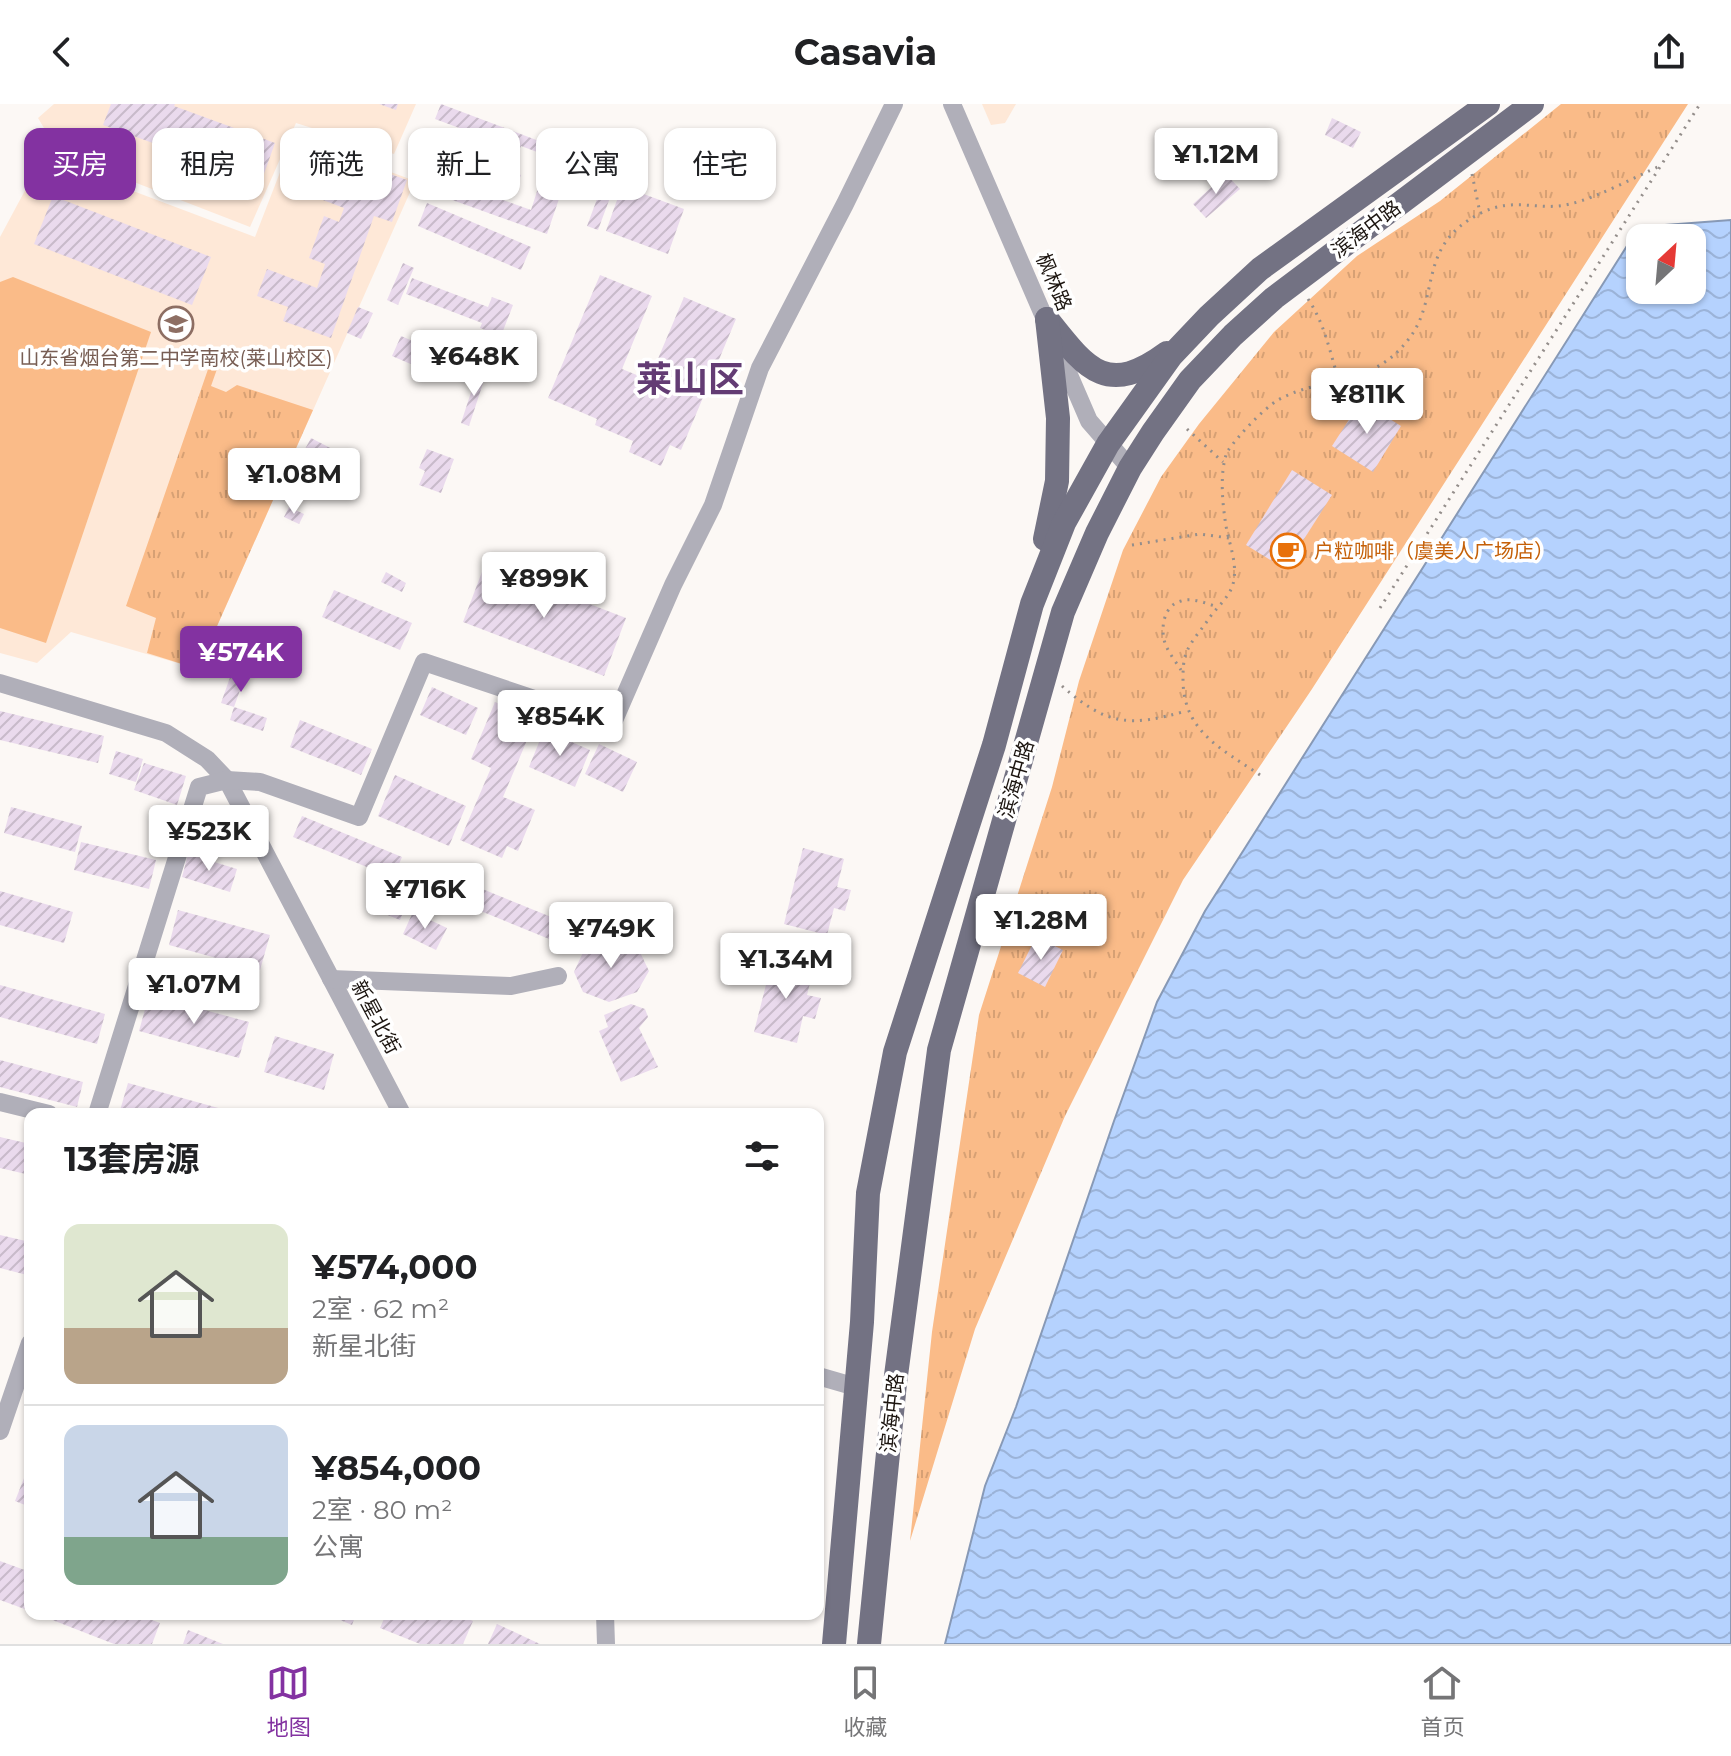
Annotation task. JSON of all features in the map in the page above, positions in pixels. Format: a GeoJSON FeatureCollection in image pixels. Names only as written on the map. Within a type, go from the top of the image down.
{"type":"FeatureCollection","features":[{"type":"Feature","properties":{"kind":"main road","name":"滨海中路"},"geometry":{"type":"LineString","coordinates":[[834,1644],[862,1322],[868,1193],[895,1052],[994,745],[1032,604],[1064,523],[1108,444],[1171,356],[1209,316],[1260,269],[1488,104]]}},
{"type":"Feature","properties":{"kind":"main road","name":"滨海中路"},"geometry":{"type":"LineString","coordinates":[[869,1644],[899,1352],[939,1050],[1063,612],[1097,533],[1130,468],[1190,380],[1243,326],[1274,298],[1532,104]]}},
{"type":"Feature","properties":{"kind":"main road"},"geometry":{"type":"LineString","coordinates":[[1047,319],[1078,358],[1104,374],[1117,377],[1135,373],[1164,356],[1209,316]]}},
{"type":"Feature","properties":{"kind":"main road"},"geometry":{"type":"LineString","coordinates":[[1032,604],[1057,481],[1058,418],[1047,319]]}},
{"type":"Feature","properties":{"kind":"street"},"geometry":{"type":"LineString","coordinates":[[99,1108],[199,787],[227,780],[260,782],[359,817],[424,662],[612,725],[673,585],[713,505],[760,368],[894,104]]}},
{"type":"Feature","properties":{"kind":"street","name":"枫林路"},"geometry":{"type":"LineString","coordinates":[[952,104],[1089,421],[1130,468]]}},
{"type":"Feature","properties":{"kind":"street","name":"新星北街"},"geometry":{"type":"LineString","coordinates":[[0,683],[166,733],[207,759],[227,780],[399,1108]]}},
{"type":"Feature","properties":{"kind":"street"},"geometry":{"type":"LineString","coordinates":[[331,979],[511,986],[558,976]]}},
{"type":"Feature","properties":{"kind":"street"},"geometry":{"type":"LineString","coordinates":[[0,1102],[24,1108]]}},
{"type":"Feature","properties":{"kind":"street"},"geometry":{"type":"LineString","coordinates":[[0,1431],[24,1361]]}},
{"type":"Feature","properties":{"kind":"street"},"geometry":{"type":"LineString","coordinates":[[824,1378],[856,1387]]}},
{"type":"Feature","properties":{"kind":"street"},"geometry":{"type":"LineString","coordinates":[[605,1620],[606,1644]]}},
{"type":"Feature","properties":{"kind":"path"},"geometry":{"type":"LineString","coordinates":[[1380,608],[1700,104]]}},
{"type":"Feature","properties":{"kind":"path"},"geometry":{"type":"LineString","coordinates":[[1260,775],[1205,736],[1186,711],[1183,673],[1187,650],[1234,583],[1235,565],[1224,518],[1223,462],[1233,443],[1277,401],[1362,376],[1388,359],[1408,340],[1418,323],[1439,250],[1462,226],[1480,213],[1521,203],[1570,204],[1660,166]]}},
{"type":"Feature","properties":{"kind":"path"},"geometry":{"type":"LineString","coordinates":[[1471,172],[1480,213]]}},
{"type":"Feature","properties":{"kind":"path"},"geometry":{"type":"LineString","coordinates":[[1306,296],[1322,325],[1339,381]]}},
{"type":"Feature","properties":{"kind":"path"},"geometry":{"type":"LineString","coordinates":[[1187,429],[1223,462]]}},
{"type":"Feature","properties":{"kind":"path"},"geometry":{"type":"LineString","coordinates":[[1132,545],[1200,534],[1229,538]]}},
{"type":"Feature","properties":{"kind":"path"},"geometry":{"type":"LineString","coordinates":[[1183,673],[1165,644],[1165,617],[1171,606],[1181,601],[1196,601],[1218,607]]}},
{"type":"Feature","properties":{"kind":"path"},"geometry":{"type":"LineString","coordinates":[[1059,684],[1088,708],[1107,718],[1142,721],[1186,711]]}},
{"type":"Feature","properties":{"kind":"shaded area"},"geometry":{"type":"Polygon","coordinates":[[[54,104],[416,104],[394,154],[392,128],[312,128],[296,123],[294,128],[280,128],[280,159],[264,195],[264,128],[152,128],[152,189],[136,183],[136,128],[44,128],[38,118],[54,104]]]}},
{"type":"Feature","properties":{"kind":"shaded area"},"geometry":{"type":"Polygon","coordinates":[[[982,104],[1016,104],[1005,123],[991,125],[982,104]]]}},
{"type":"Feature","properties":{"kind":"shaded area","name":"山东省烟台第二中学南校(莱山校区)"},"geometry":{"type":"Polygon","coordinates":[[[280,172],[280,200],[392,200],[392,172],[408,178],[408,197],[198,669],[71,632],[37,663],[0,653],[0,237],[24,192],[24,200],[136,200],[136,192],[255,237],[280,172]]]}},
{"type":"Feature","properties":{"kind":"shaded area"},"geometry":{"type":"Polygon","coordinates":[[[180,200],[262,200],[250,227],[180,200]]]}},
{"type":"Feature","properties":{"kind":"green space"},"geometry":{"type":"Polygon","coordinates":[[[1561,104],[1688,104],[1312,689],[1183,880],[1065,1116],[975,1329],[910,1541],[932,1332],[979,1015],[1052,787],[1079,681],[1123,550],[1161,477],[1199,424],[1274,332],[1357,256],[1440,201],[1561,104]]]}},
{"type":"Feature","properties":{"kind":"green space"},"geometry":{"type":"Polygon","coordinates":[[[13,277],[151,332],[46,643],[0,628],[0,282],[13,277]]]}},
{"type":"Feature","properties":{"kind":"green space"},"geometry":{"type":"Polygon","coordinates":[[[214,352],[222,355],[211,386],[226,392],[237,385],[313,410],[198,669],[147,653],[156,618],[126,606],[214,352]]]}},
{"type":"Feature","properties":{"kind":"water"},"geometry":{"type":"Polygon","coordinates":[[[1731,220],[1731,1644],[945,1644],[985,1486],[1016,1407],[1114,1121],[1157,1002],[1205,911],[1626,247],[1626,304],[1706,304],[1706,224],[1678,224],[1731,220]]]}},
{"type":"Feature","properties":{"kind":"building"},"geometry":{"type":"Polygon","coordinates":[[[111,104],[175,104],[234,128],[152,128],[152,143],[136,137],[136,128],[103,125],[111,104]]]}},
{"type":"Feature","properties":{"kind":"building"},"geometry":{"type":"Polygon","coordinates":[[[379,104],[398,104],[396,110],[379,104]]]}},
{"type":"Feature","properties":{"kind":"building"},"geometry":{"type":"Polygon","coordinates":[[[441,104],[505,128],[459,128],[435,119],[441,104]]]}},
{"type":"Feature","properties":{"kind":"building"},"geometry":{"type":"Polygon","coordinates":[[[1332,118],[1361,132],[1353,148],[1325,135],[1332,118]]]}},
{"type":"Feature","properties":{"kind":"building"},"geometry":{"type":"Polygon","coordinates":[[[520,134],[536,140],[536,152],[521,146],[520,134]]]}},
{"type":"Feature","properties":{"kind":"building"},"geometry":{"type":"Polygon","coordinates":[[[264,139],[275,143],[264,174],[264,139]]]}},
{"type":"Feature","properties":{"kind":"building"},"geometry":{"type":"Polygon","coordinates":[[[1226,174],[1240,189],[1206,218],[1193,204],[1226,174]]]}},
{"type":"Feature","properties":{"kind":"building"},"geometry":{"type":"Polygon","coordinates":[[[392,175],[407,180],[392,222],[374,216],[331,338],[283,321],[288,307],[257,296],[267,269],[317,288],[325,264],[309,258],[324,216],[339,222],[344,208],[323,200],[392,200],[392,175]]]}},
{"type":"Feature","properties":{"kind":"building"},"geometry":{"type":"Polygon","coordinates":[[[536,194],[536,200],[559,200],[547,234],[452,200],[503,200],[531,210],[536,194]]]}},
{"type":"Feature","properties":{"kind":"building"},"geometry":{"type":"Polygon","coordinates":[[[648,196],[684,209],[668,254],[606,231],[617,200],[648,200],[648,196]]]}},
{"type":"Feature","properties":{"kind":"building"},"geometry":{"type":"Polygon","coordinates":[[[51,200],[63,200],[211,257],[192,305],[34,244],[51,200]]]}},
{"type":"Feature","properties":{"kind":"building"},"geometry":{"type":"Polygon","coordinates":[[[597,200],[609,200],[598,230],[587,226],[597,200]]]}},
{"type":"Feature","properties":{"kind":"building"},"geometry":{"type":"Polygon","coordinates":[[[427,203],[531,247],[521,270],[418,226],[427,203]]]}},
{"type":"Feature","properties":{"kind":"building"},"geometry":{"type":"Polygon","coordinates":[[[403,263],[414,268],[398,305],[387,300],[403,263]]]}},
{"type":"Feature","properties":{"kind":"building"},"geometry":{"type":"Polygon","coordinates":[[[600,275],[652,296],[622,369],[649,380],[684,297],[736,319],[681,450],[670,445],[661,466],[629,452],[633,441],[595,425],[597,419],[548,398],[600,275]]]}},
{"type":"Feature","properties":{"kind":"building"},"geometry":{"type":"Polygon","coordinates":[[[412,278],[488,307],[492,297],[513,305],[501,336],[480,328],[482,323],[406,294],[412,278]]]}},
{"type":"Feature","properties":{"kind":"building"},"geometry":{"type":"Polygon","coordinates":[[[358,307],[373,313],[361,339],[347,333],[358,307]]]}},
{"type":"Feature","properties":{"kind":"building"},"geometry":{"type":"Polygon","coordinates":[[[401,336],[457,360],[448,380],[392,356],[401,336]]]}},
{"type":"Feature","properties":{"kind":"building"},"geometry":{"type":"Polygon","coordinates":[[[478,371],[486,374],[469,426],[461,423],[478,371]]]}},
{"type":"Feature","properties":{"kind":"building"},"geometry":{"type":"Polygon","coordinates":[[[1361,401],[1401,426],[1373,472],[1332,446],[1361,401]]]}},
{"type":"Feature","properties":{"kind":"building"},"geometry":{"type":"Polygon","coordinates":[[[311,438],[340,453],[334,466],[304,451],[311,438]]]}},
{"type":"Feature","properties":{"kind":"building"},"geometry":{"type":"Polygon","coordinates":[[[427,449],[454,459],[441,493],[419,485],[425,471],[419,468],[427,449]]]}},
{"type":"Feature","properties":{"kind":"building"},"geometry":{"type":"Polygon","coordinates":[[[1292,470],[1332,495],[1285,569],[1246,545],[1292,470]]]}},
{"type":"Feature","properties":{"kind":"building"},"geometry":{"type":"Polygon","coordinates":[[[289,507],[304,514],[299,524],[284,517],[289,507]]]}},
{"type":"Feature","properties":{"kind":"building"},"geometry":{"type":"Polygon","coordinates":[[[485,564],[626,618],[604,676],[463,622],[485,564]]]}},
{"type":"Feature","properties":{"kind":"building"},"geometry":{"type":"Polygon","coordinates":[[[386,572],[406,583],[402,592],[381,582],[386,572]]]}},
{"type":"Feature","properties":{"kind":"building"},"geometry":{"type":"Polygon","coordinates":[[[334,590],[412,623],[400,650],[322,617],[334,590]]]}},
{"type":"Feature","properties":{"kind":"building"},"geometry":{"type":"Polygon","coordinates":[[[240,649],[253,654],[234,707],[221,703],[240,649]]]}},
{"type":"Feature","properties":{"kind":"building"},"geometry":{"type":"Polygon","coordinates":[[[432,687],[478,708],[466,735],[420,715],[432,687]]]}},
{"type":"Feature","properties":{"kind":"building"},"geometry":{"type":"Polygon","coordinates":[[[495,702],[536,719],[503,797],[535,810],[518,851],[507,846],[502,858],[460,840],[491,768],[471,759],[495,702]]]}},
{"type":"Feature","properties":{"kind":"building"},"geometry":{"type":"Polygon","coordinates":[[[234,707],[267,718],[263,731],[230,720],[234,707]]]}},
{"type":"Feature","properties":{"kind":"building"},"geometry":{"type":"Polygon","coordinates":[[[0,711],[104,736],[98,763],[0,740],[0,711]]]}},
{"type":"Feature","properties":{"kind":"building"},"geometry":{"type":"Polygon","coordinates":[[[300,720],[372,749],[361,775],[290,747],[300,720]]]}},
{"type":"Feature","properties":{"kind":"building"},"geometry":{"type":"Polygon","coordinates":[[[544,730],[590,750],[575,787],[529,767],[544,730]]]}},
{"type":"Feature","properties":{"kind":"building"},"geometry":{"type":"Polygon","coordinates":[[[599,744],[637,762],[623,792],[585,774],[599,744]]]}},
{"type":"Feature","properties":{"kind":"building"},"geometry":{"type":"Polygon","coordinates":[[[116,751],[143,759],[136,782],[109,774],[116,751]]]}},
{"type":"Feature","properties":{"kind":"building"},"geometry":{"type":"Polygon","coordinates":[[[144,763],[186,776],[177,805],[134,790],[144,763]]]}},
{"type":"Feature","properties":{"kind":"building"},"geometry":{"type":"Polygon","coordinates":[[[395,775],[466,806],[449,846],[378,816],[395,775]]]}},
{"type":"Feature","properties":{"kind":"building"},"geometry":{"type":"Polygon","coordinates":[[[11,807],[82,826],[75,852],[4,833],[11,807]]]}},
{"type":"Feature","properties":{"kind":"building"},"geometry":{"type":"Polygon","coordinates":[[[302,816],[402,857],[396,871],[417,879],[400,920],[375,910],[389,876],[293,837],[302,816]]]}},
{"type":"Feature","properties":{"kind":"building"},"geometry":{"type":"Polygon","coordinates":[[[81,842],[156,860],[149,889],[74,870],[81,842]]]}},
{"type":"Feature","properties":{"kind":"building"},"geometry":{"type":"Polygon","coordinates":[[[803,848],[844,859],[837,887],[851,890],[845,911],[834,908],[827,935],[784,924],[803,848]]]}},
{"type":"Feature","properties":{"kind":"building"},"geometry":{"type":"Polygon","coordinates":[[[188,854],[237,869],[230,892],[182,877],[188,854]]]}},
{"type":"Feature","properties":{"kind":"building"},"geometry":{"type":"Polygon","coordinates":[[[470,884],[566,923],[575,918],[587,921],[591,931],[581,952],[461,903],[470,884]]]}},
{"type":"Feature","properties":{"kind":"building"},"geometry":{"type":"Polygon","coordinates":[[[0,891],[73,912],[64,943],[0,925],[0,891]]]}},
{"type":"Feature","properties":{"kind":"building"},"geometry":{"type":"Polygon","coordinates":[[[178,910],[270,935],[260,970],[169,945],[178,910]]]}},
{"type":"Feature","properties":{"kind":"building"},"geometry":{"type":"Polygon","coordinates":[[[413,912],[447,928],[436,950],[403,934],[413,912]]]}},
{"type":"Feature","properties":{"kind":"building"},"geometry":{"type":"Polygon","coordinates":[[[607,936],[638,948],[649,971],[637,992],[609,1002],[583,992],[574,972],[585,948],[607,936]]]}},
{"type":"Feature","properties":{"kind":"building"},"geometry":{"type":"Polygon","coordinates":[[[1036,937],[1063,950],[1045,987],[1018,973],[1036,937]]]}},
{"type":"Feature","properties":{"kind":"building"},"geometry":{"type":"Polygon","coordinates":[[[773,957],[814,967],[807,995],[821,998],[815,1019],[803,1016],[797,1043],[754,1032],[773,957]]]}},
{"type":"Feature","properties":{"kind":"building"},"geometry":{"type":"Polygon","coordinates":[[[0,985],[105,1014],[97,1044],[0,1017],[0,985]]]}},
{"type":"Feature","properties":{"kind":"building"},"geometry":{"type":"Polygon","coordinates":[[[149,995],[249,1022],[239,1058],[139,1031],[149,995]]]}},
{"type":"Feature","properties":{"kind":"building"},"geometry":{"type":"Polygon","coordinates":[[[631,1004],[645,1009],[648,1017],[639,1028],[658,1067],[621,1082],[599,1031],[608,1027],[604,1015],[631,1004]]]}},
{"type":"Feature","properties":{"kind":"building"},"geometry":{"type":"Polygon","coordinates":[[[275,1036],[334,1054],[324,1090],[264,1072],[275,1036]]]}},
{"type":"Feature","properties":{"kind":"building"},"geometry":{"type":"Polygon","coordinates":[[[0,1060],[83,1082],[77,1107],[0,1087],[0,1060]]]}},
{"type":"Feature","properties":{"kind":"building"},"geometry":{"type":"Polygon","coordinates":[[[128,1083],[218,1108],[121,1108],[128,1083]]]}},
{"type":"Feature","properties":{"kind":"building"},"geometry":{"type":"Polygon","coordinates":[[[0,1137],[24,1143],[24,1174],[0,1168],[0,1137]]]}},
{"type":"Feature","properties":{"kind":"building"},"geometry":{"type":"Polygon","coordinates":[[[0,1235],[24,1241],[24,1274],[0,1268],[0,1235]]]}},
{"type":"Feature","properties":{"kind":"building"},"geometry":{"type":"Polygon","coordinates":[[[24,1478],[24,1505],[15,1501],[24,1478]]]}},
{"type":"Feature","properties":{"kind":"building"},"geometry":{"type":"Polygon","coordinates":[[[0,1561],[24,1570],[24,1609],[0,1600],[0,1561]]]}},
{"type":"Feature","properties":{"kind":"building"},"geometry":{"type":"Polygon","coordinates":[[[52,1620],[152,1620],[160,1623],[152,1644],[114,1644],[52,1620]]]}},
{"type":"Feature","properties":{"kind":"building"},"geometry":{"type":"Polygon","coordinates":[[[383,1620],[473,1621],[463,1644],[420,1644],[380,1628],[383,1620]]]}},
{"type":"Feature","properties":{"kind":"building"},"geometry":{"type":"Polygon","coordinates":[[[497,1624],[540,1644],[488,1644],[497,1624]]]}},
{"type":"Feature","properties":{"kind":"building"},"geometry":{"type":"Polygon","coordinates":[[[188,1630],[223,1644],[183,1644],[188,1630]]]}},
{"type":"Feature","properties":{"kind":"place","name":"山东省烟台第二中学南校(莱山校区)"},"geometry":{"type":"Point","coordinates":[176,324]}},
{"type":"Feature","properties":{"kind":"place","name":"户粒咖啡（虞美人广场店）"},"geometry":{"type":"Point","coordinates":[1288,551]}},
{"type":"Feature","properties":{"kind":"district","name":"莱山区"},"geometry":{"type":"Point","coordinates":[690,379]}}]}
